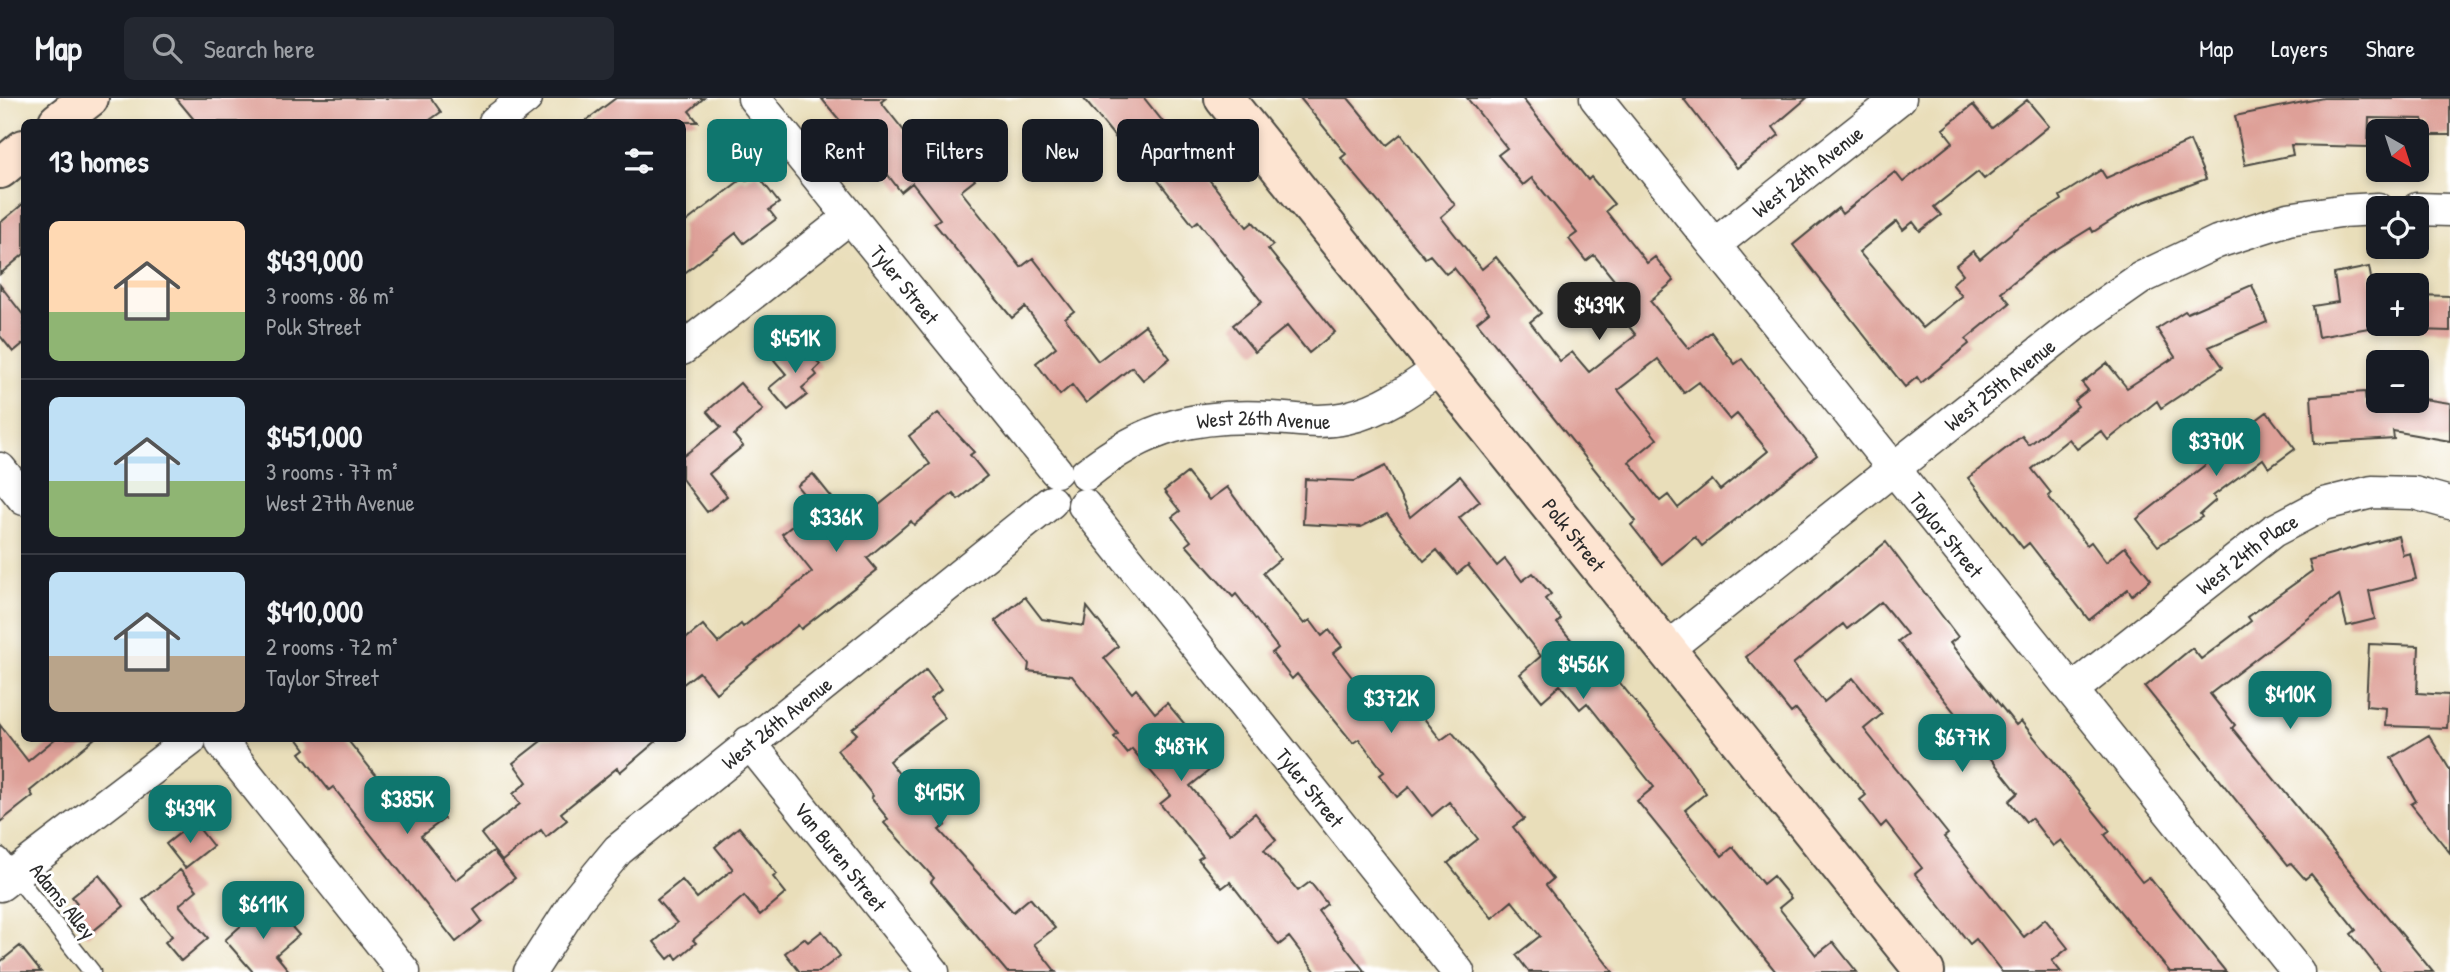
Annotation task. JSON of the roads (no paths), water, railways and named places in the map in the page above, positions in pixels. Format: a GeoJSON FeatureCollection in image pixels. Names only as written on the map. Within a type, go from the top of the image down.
{"type":"FeatureCollection","features":[{"type":"Feature","properties":{"kind":"street"},"geometry":{"type":"LineString","coordinates":[[62,119],[89,98]]}},
{"type":"Feature","properties":{"kind":"street"},"geometry":{"type":"LineString","coordinates":[[499,119],[526,98]]}},
{"type":"Feature","properties":{"kind":"street","name":"Tyler Street"},"geometry":{"type":"LineString","coordinates":[[754,98],[850,217],[1071,472]]}},
{"type":"Feature","properties":{"kind":"street","name":"Polk Street"},"geometry":{"type":"LineString","coordinates":[[1224,98],[1925,972]]}},
{"type":"Feature","properties":{"kind":"street","name":"Taylor Street"},"geometry":{"type":"LineString","coordinates":[[1596,98],[2298,972]]}},
{"type":"Feature","properties":{"kind":"street","name":"West 26th Avenue"},"geometry":{"type":"LineString","coordinates":[[1714,245],[1900,98]]}},
{"type":"Feature","properties":{"kind":"street"},"geometry":{"type":"LineString","coordinates":[[0,169],[21,152]]}},
{"type":"Feature","properties":{"kind":"street"},"geometry":{"type":"LineString","coordinates":[[2429,209],[2450,210]]}},
{"type":"Feature","properties":{"kind":"street","name":"West 25th Avenue"},"geometry":{"type":"LineString","coordinates":[[1667,649],[2074,326],[2141,278],[2217,242],[2288,219],[2366,210]]}},
{"type":"Feature","properties":{"kind":"street"},"geometry":{"type":"LineString","coordinates":[[686,346],[850,217]]}},
{"type":"Feature","properties":{"kind":"street","name":"West 26th Avenue"},"geometry":{"type":"LineString","coordinates":[[1071,472],[1144,436],[1214,416],[1314,422],[1346,418],[1403,395],[1440,368]]}},
{"type":"Feature","properties":{"kind":"street"},"geometry":{"type":"LineString","coordinates":[[0,469],[21,495]]}},
{"type":"Feature","properties":{"kind":"street"},"geometry":{"type":"LineString","coordinates":[[1071,472],[1092,489],[1084,505],[1067,510],[1051,502],[1047,485],[1071,472]]}},
{"type":"Feature","properties":{"kind":"street","name":"West 24th Place"},"geometry":{"type":"LineString","coordinates":[[2072,690],[2273,531],[2324,504],[2372,492],[2414,493],[2450,503]]}},
{"type":"Feature","properties":{"kind":"street","name":"West 26th Avenue"},"geometry":{"type":"LineString","coordinates":[[530,972],[576,901],[618,850],[749,742],[1051,502]]}},
{"type":"Feature","properties":{"kind":"street","name":"Tyler Street"},"geometry":{"type":"LineString","coordinates":[[1084,505],[1458,972]]}},
{"type":"Feature","properties":{"kind":"street"},"geometry":{"type":"LineString","coordinates":[[5,872],[185,742]]}},
{"type":"Feature","properties":{"kind":"street"},"geometry":{"type":"LineString","coordinates":[[194,742],[203,748],[221,742]]}},
{"type":"Feature","properties":{"kind":"street"},"geometry":{"type":"LineString","coordinates":[[225,742],[404,972]]}},
{"type":"Feature","properties":{"kind":"street","name":"Van Buren Street"},"geometry":{"type":"LineString","coordinates":[[749,742],[933,972]]}},
{"type":"Feature","properties":{"kind":"lane","name":"Adams Alley"},"geometry":{"type":"LineString","coordinates":[[5,872],[92,972]]}}]}
